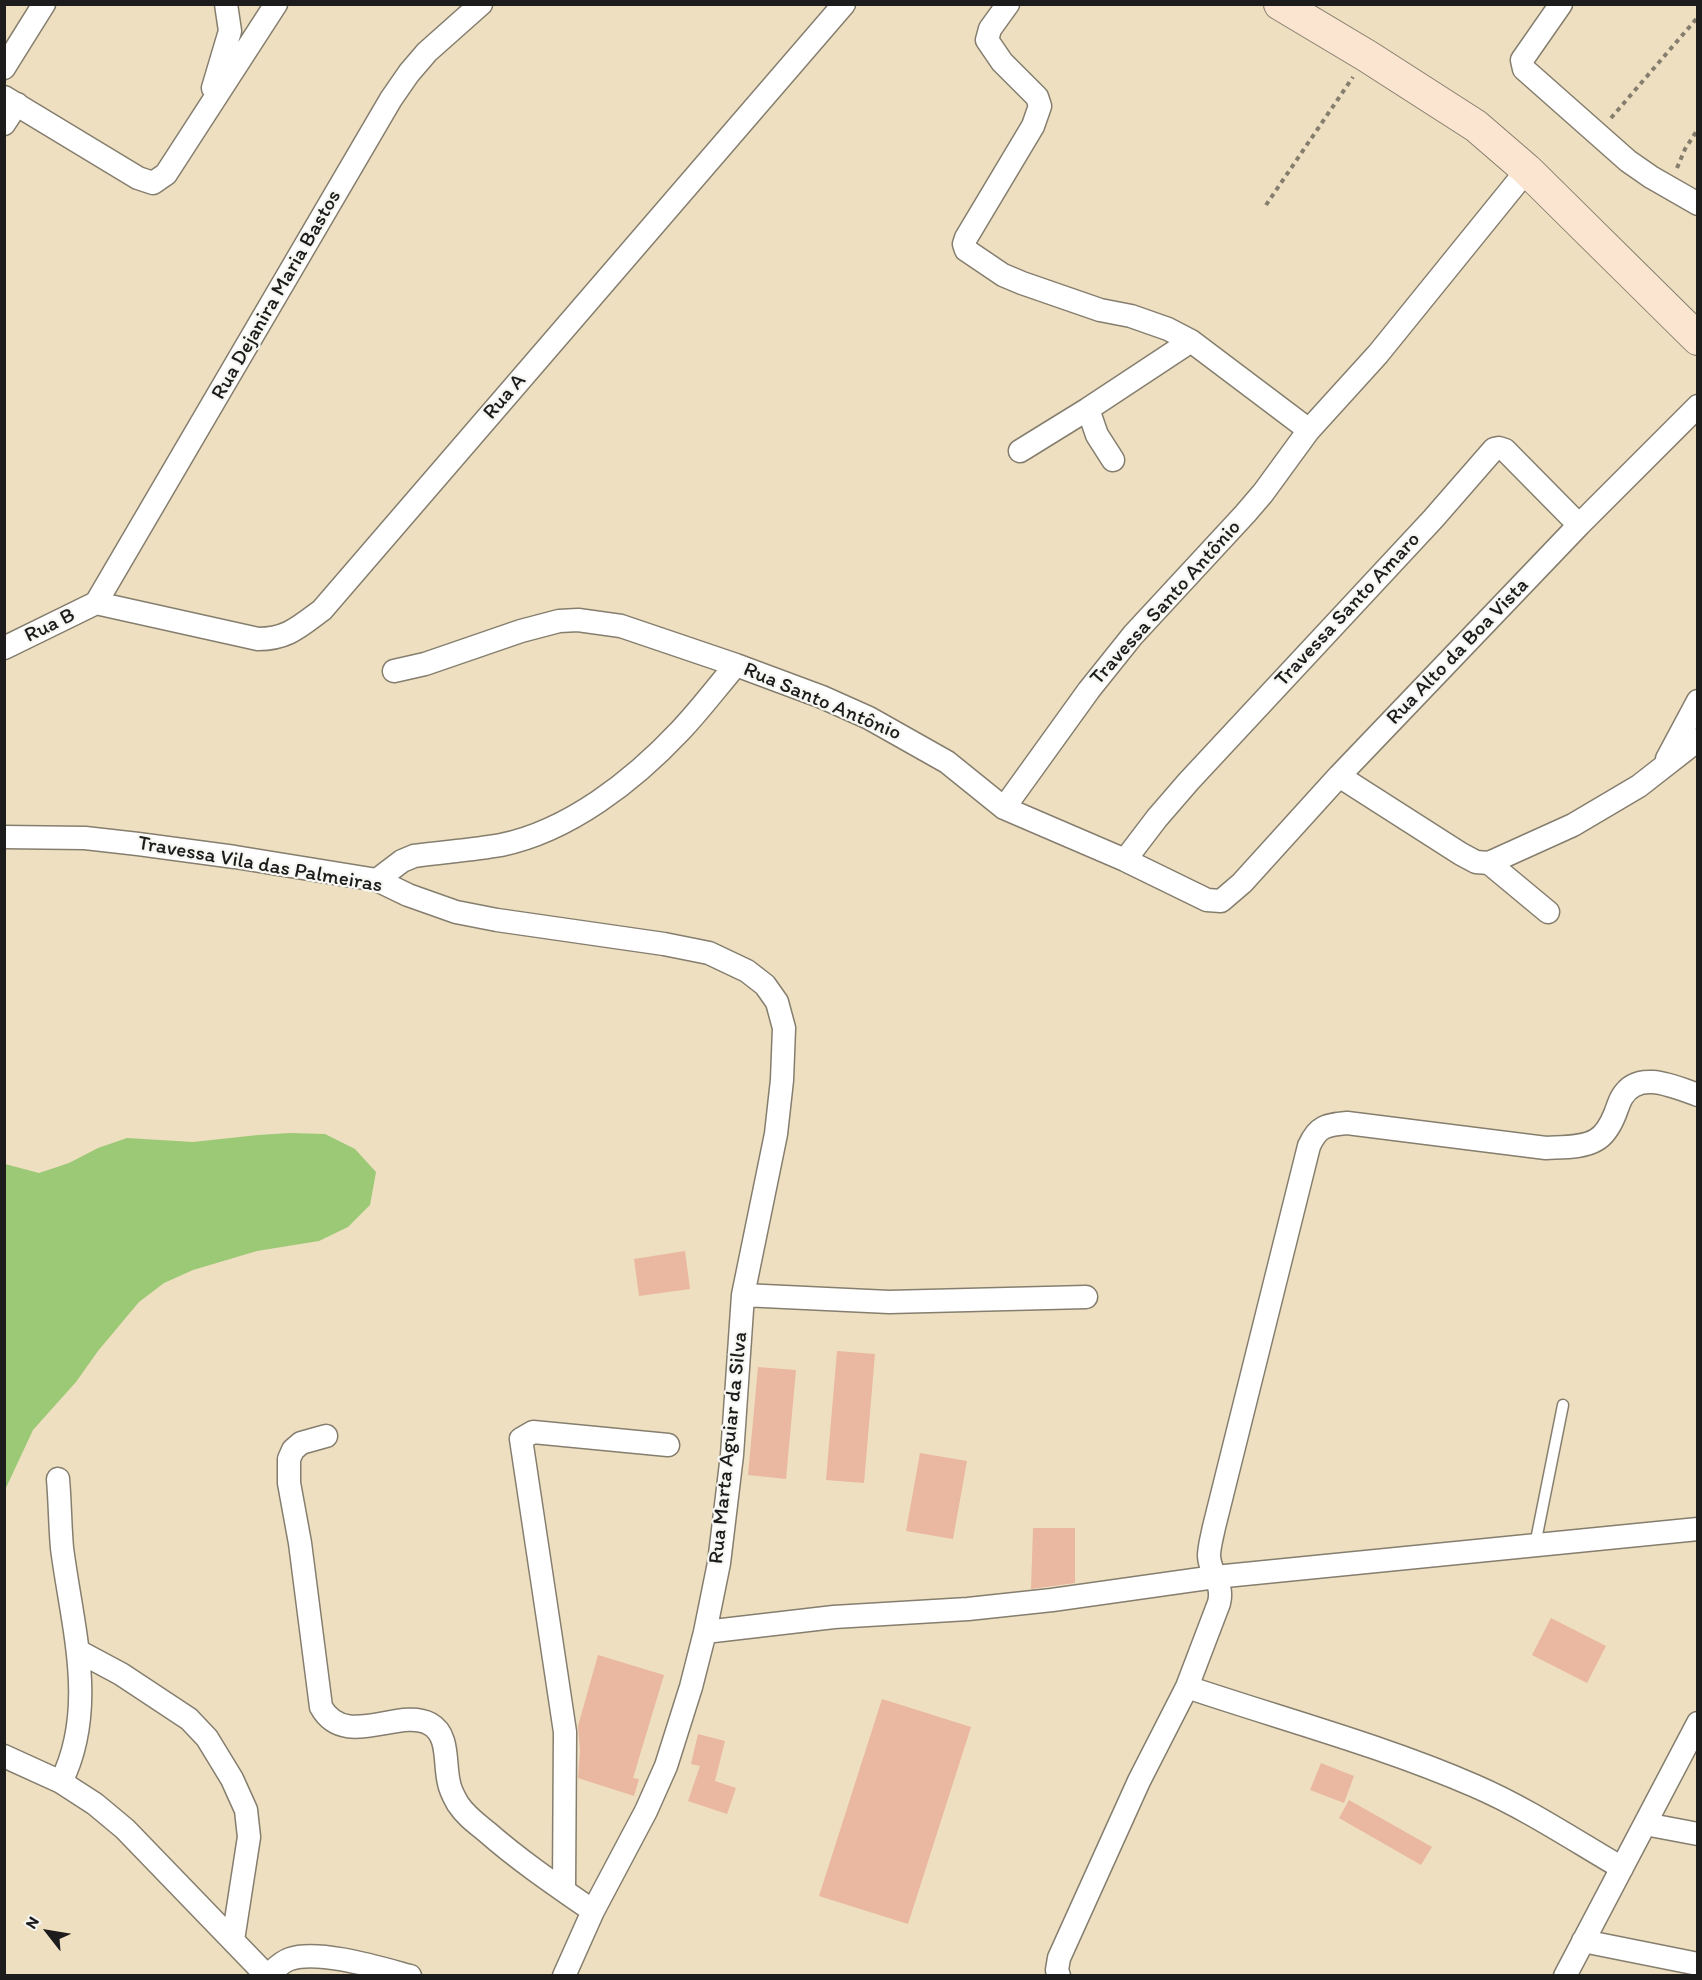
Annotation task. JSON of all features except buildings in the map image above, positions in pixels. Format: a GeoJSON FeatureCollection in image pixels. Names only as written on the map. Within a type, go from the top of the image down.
{"type":"FeatureCollection","features":[{"type":"Feature","properties":{"kind":"main road"},"geometry":{"type":"LineString","coordinates":[[1280,4],[1367,56],[1476,126],[1527,170],[1698,339]]}},
{"type":"Feature","properties":{"kind":"street"},"geometry":{"type":"LineString","coordinates":[[4,68],[44,4]]}},
{"type":"Feature","properties":{"kind":"street"},"geometry":{"type":"LineString","coordinates":[[207,110],[230,31],[226,4]]}},
{"type":"Feature","properties":{"kind":"street"},"geometry":{"type":"LineString","coordinates":[[4,124],[11,100],[138,178],[153,183],[166,174],[276,4]]}},
{"type":"Feature","properties":{"kind":"street","name":"Rua Dejanira Maria Bastos"},"geometry":{"type":"LineString","coordinates":[[96,603],[391,99],[408,73],[427,52],[481,4]]}},
{"type":"Feature","properties":{"kind":"street","name":"Rua A"},"geometry":{"type":"LineString","coordinates":[[96,603],[258,639],[275,639],[293,632],[322,610],[844,4]]}},
{"type":"Feature","properties":{"kind":"street"},"geometry":{"type":"LineString","coordinates":[[1008,4],[990,29],[987,40],[1002,62],[1037,97],[1040,106],[1033,126],[966,238],[965,248],[981,261],[1022,283],[1100,310],[1152,322],[1191,341],[1309,430]]}},
{"type":"Feature","properties":{"kind":"street"},"geometry":{"type":"LineString","coordinates":[[1561,4],[1527,51],[1521,64],[1528,74],[1597,135],[1651,177],[1698,204]]}},
{"type":"Feature","properties":{"kind":"street","name":"Travessa Santo Antônio"},"geometry":{"type":"LineString","coordinates":[[1004,807],[1089,690],[1133,635],[1263,493],[1309,430],[1385,346],[1527,170]]}},
{"type":"Feature","properties":{"kind":"street"},"geometry":{"type":"LineString","coordinates":[[1020,451],[1191,341]]}},
{"type":"Feature","properties":{"kind":"street","name":"Rua Alto da Boa Vista"},"geometry":{"type":"LineString","coordinates":[[1221,901],[1242,883],[1340,776],[1579,525],[1698,406]]}},
{"type":"Feature","properties":{"kind":"street"},"geometry":{"type":"LineString","coordinates":[[1088,409],[1096,435],[1113,460]]}},
{"type":"Feature","properties":{"kind":"street","name":"Travessa Santo Amaro"},"geometry":{"type":"LineString","coordinates":[[1125,860],[1182,788],[1433,519],[1494,449],[1505,450],[1579,525]]}},
{"type":"Feature","properties":{"kind":"street","name":"Rua B"},"geometry":{"type":"LineString","coordinates":[[4,648],[96,603]]}},
{"type":"Feature","properties":{"kind":"street","name":"Rua Santo Antônio"},"geometry":{"type":"LineString","coordinates":[[394,671],[425,664],[521,631],[559,621],[578,620],[621,626],[822,697],[891,729],[947,762],[1004,807],[1125,860],[1208,900],[1221,901]]}},
{"type":"Feature","properties":{"kind":"street"},"geometry":{"type":"LineString","coordinates":[[377,880],[402,861],[414,856],[501,845],[576,816],[621,786],[678,733],[736,665]]}},
{"type":"Feature","properties":{"kind":"street"},"geometry":{"type":"LineString","coordinates":[[1664,766],[1698,701]]}},
{"type":"Feature","properties":{"kind":"street"},"geometry":{"type":"LineString","coordinates":[[1480,861],[1573,825],[1639,786],[1698,740]]}},
{"type":"Feature","properties":{"kind":"street"},"geometry":{"type":"LineString","coordinates":[[1340,776],[1480,861],[1548,912]]}},
{"type":"Feature","properties":{"kind":"street","name":"Travessa Vila das Palmeiras"},"geometry":{"type":"LineString","coordinates":[[4,837],[85,838],[138,844],[377,880],[408,895],[456,912],[709,953],[747,971],[765,985],[777,1002]]}},
{"type":"Feature","properties":{"kind":"street","name":"Rua Marta Aguiar da Silva"},"geometry":{"type":"LineString","coordinates":[[564,1976],[593,1911],[646,1811],[666,1766],[691,1687],[705,1632],[719,1563],[732,1455],[743,1295],[776,1134],[782,1080],[784,1028],[777,1002]]}},
{"type":"Feature","properties":{"kind":"street"},"geometry":{"type":"LineString","coordinates":[[1059,1976],[1057,1970],[1059,1958],[1138,1781],[1187,1687],[1219,1603],[1221,1593],[1209,1556],[1214,1527],[1309,1146],[1314,1135],[1329,1124],[1347,1124],[1546,1148],[1573,1146],[1597,1140],[1605,1133],[1622,1096],[1631,1087],[1641,1083],[1660,1082],[1698,1095]]}},
{"type":"Feature","properties":{"kind":"street"},"geometry":{"type":"LineString","coordinates":[[743,1295],[889,1302],[1086,1297]]}},
{"type":"Feature","properties":{"kind":"street"},"geometry":{"type":"LineString","coordinates":[[564,1890],[565,1732],[521,1438],[533,1432],[668,1445]]}},
{"type":"Feature","properties":{"kind":"street"},"geometry":{"type":"LineString","coordinates":[[326,1436],[301,1443],[293,1450],[289,1459],[289,1483],[300,1543],[321,1707],[326,1717],[336,1724],[350,1727],[421,1721],[438,1730],[443,1738],[448,1783],[462,1811],[500,1844],[593,1911]]}},
{"type":"Feature","properties":{"kind":"street"},"geometry":{"type":"LineString","coordinates":[[58,1479],[62,1547],[78,1651],[80,1714],[71,1762],[61,1782]]}},
{"type":"Feature","properties":{"kind":"street"},"geometry":{"type":"LineString","coordinates":[[705,1632],[825,1617],[968,1609],[1052,1600],[1215,1577],[1698,1528]]}},
{"type":"Feature","properties":{"kind":"street"},"geometry":{"type":"LineString","coordinates":[[78,1651],[141,1686],[189,1719],[207,1738],[232,1779],[246,1810],[249,1837],[233,1940]]}},
{"type":"Feature","properties":{"kind":"street"},"geometry":{"type":"LineString","coordinates":[[1187,1687],[1408,1760],[1475,1786],[1514,1805],[1622,1868]]}},
{"type":"Feature","properties":{"kind":"street"},"geometry":{"type":"LineString","coordinates":[[1565,1976],[1698,1722]]}},
{"type":"Feature","properties":{"kind":"street"},"geometry":{"type":"LineString","coordinates":[[4,1756],[61,1782],[95,1804],[125,1829],[267,1976],[288,1960],[300,1956],[315,1956],[368,1965],[410,1976]]}},
{"type":"Feature","properties":{"kind":"street"},"geometry":{"type":"LineString","coordinates":[[1645,1824],[1698,1834]]}},
{"type":"Feature","properties":{"kind":"street"},"geometry":{"type":"LineString","coordinates":[[1583,1941],[1698,1964]]}},
{"type":"Feature","properties":{"kind":"lane"},"geometry":{"type":"LineString","coordinates":[[1534,1545],[1563,1405]]}},
{"type":"Feature","properties":{"kind":"path"},"geometry":{"type":"LineString","coordinates":[[1597,135],[1698,18]]}},
{"type":"Feature","properties":{"kind":"path"},"geometry":{"type":"LineString","coordinates":[[1266,205],[1367,56]]}},
{"type":"Feature","properties":{"kind":"path"},"geometry":{"type":"LineString","coordinates":[[1685,150],[1698,129]]}},
{"type":"Feature","properties":{"kind":"green space"},"geometry":{"type":"Polygon","coordinates":[[[290,1133],[325,1134],[355,1149],[376,1172],[370,1205],[348,1227],[319,1241],[257,1251],[193,1270],[164,1283],[139,1302],[98,1351],[76,1382],[33,1430],[5,1490],[5,1164],[39,1173],[127,1138],[193,1142],[290,1133]]]}}]}
